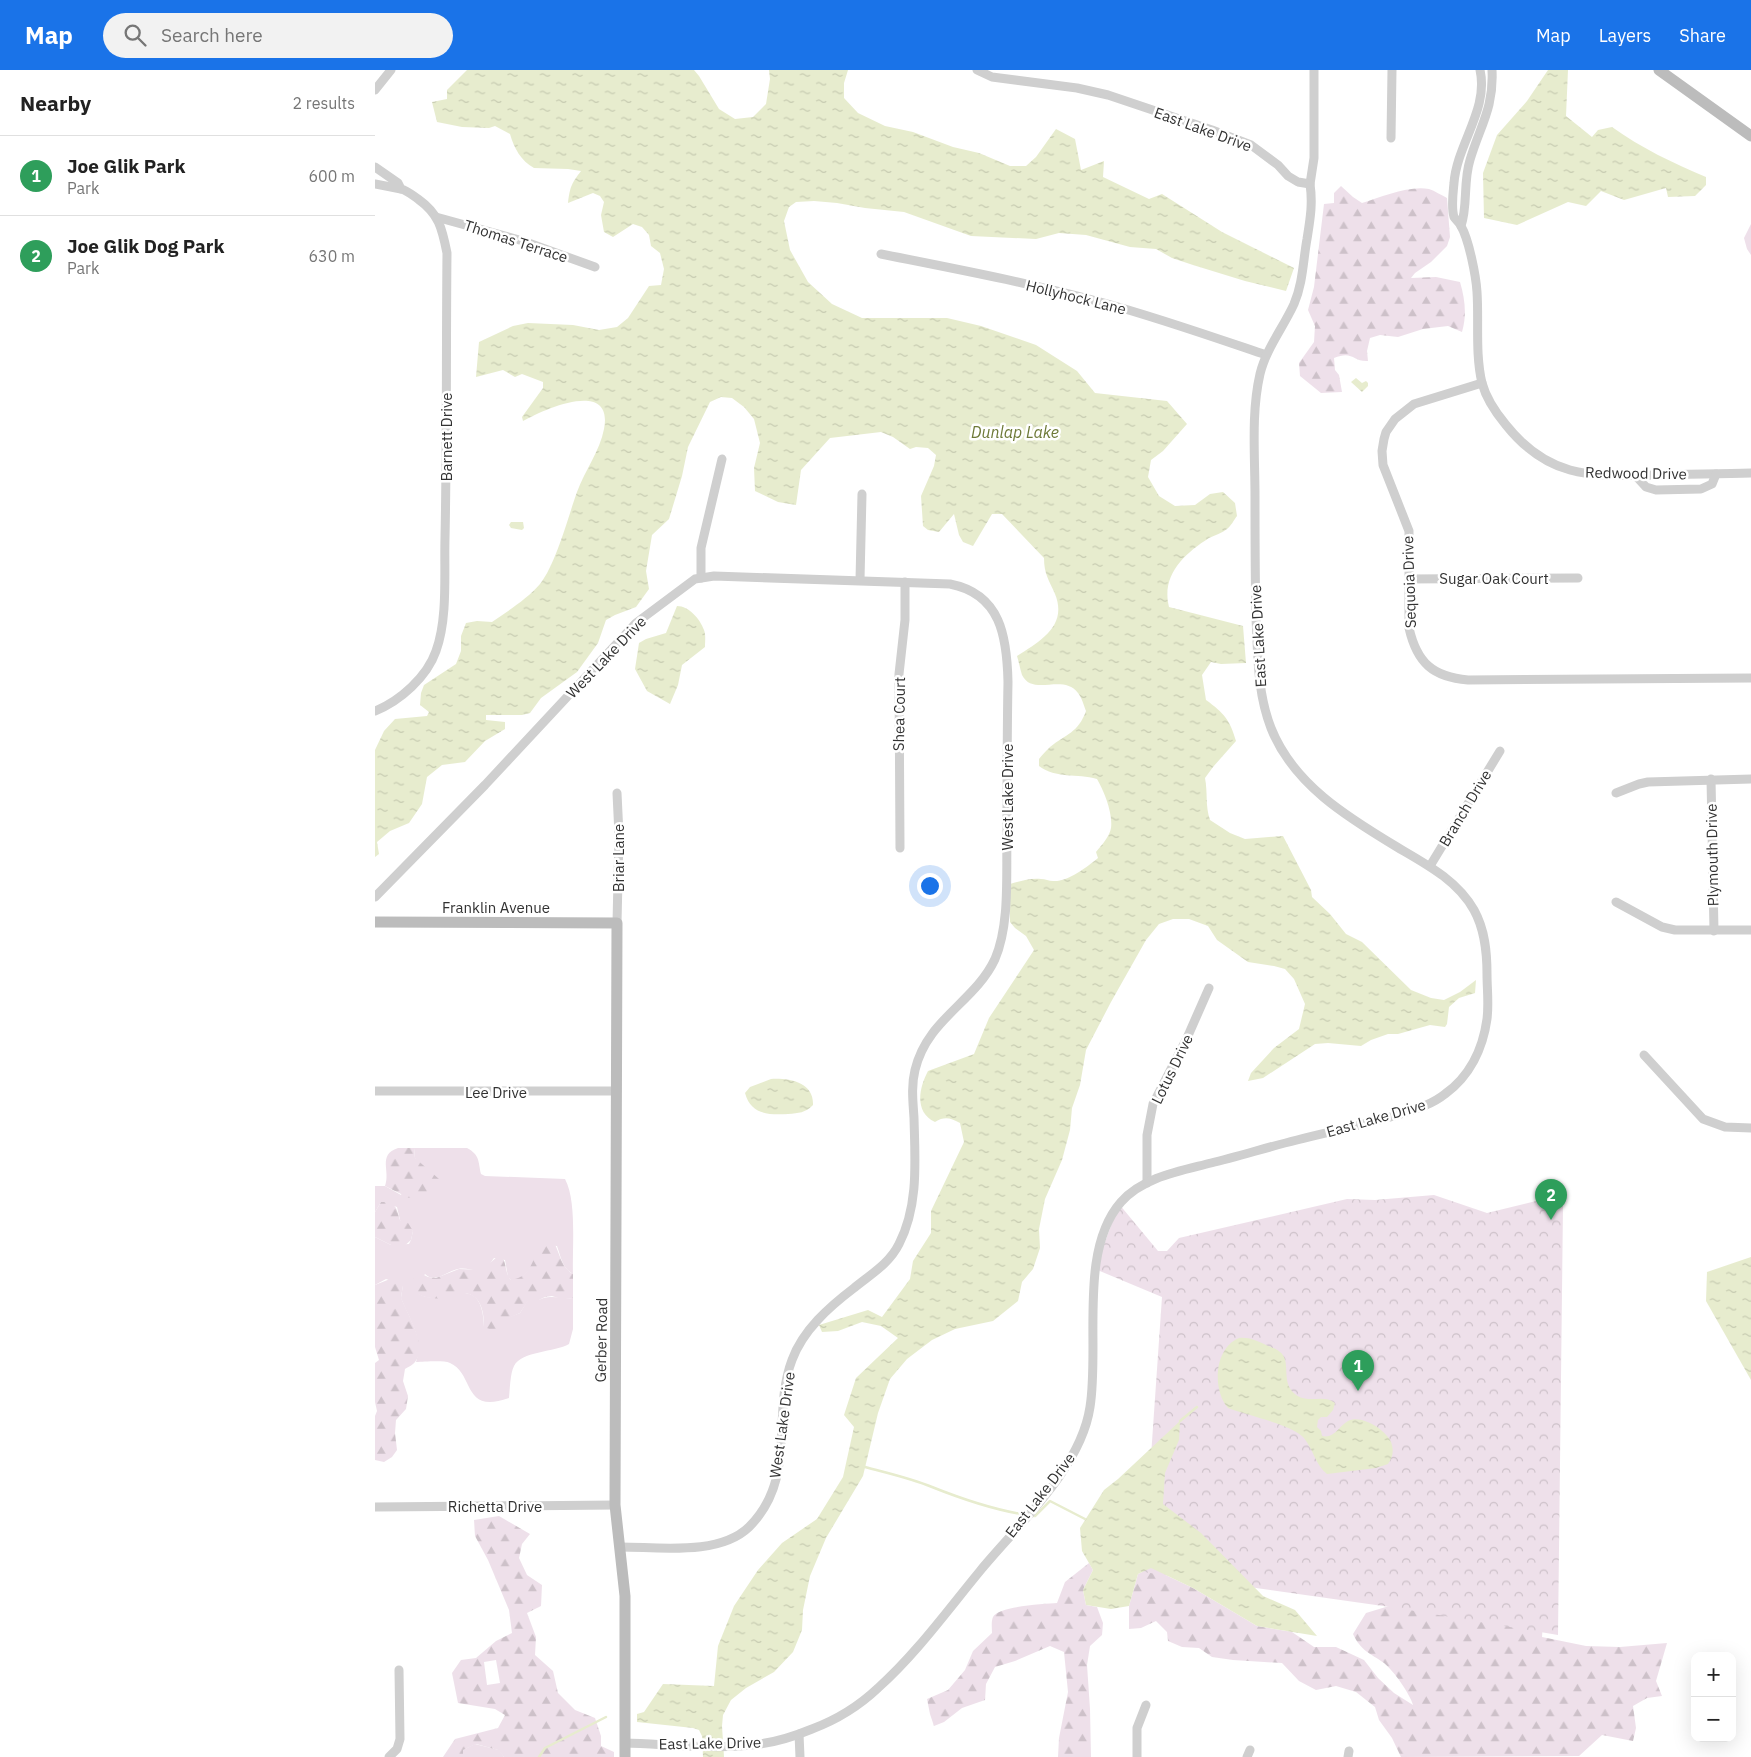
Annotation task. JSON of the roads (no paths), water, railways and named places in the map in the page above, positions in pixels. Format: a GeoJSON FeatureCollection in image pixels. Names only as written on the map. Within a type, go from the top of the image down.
{"type":"FeatureCollection","features":[{"type":"Feature","properties":{"kind":"street"},"geometry":{"type":"LineString","coordinates":[[375,90],[391,70]]}},
{"type":"Feature","properties":{"kind":"street","name":"East Lake Drive"},"geometry":{"type":"LineString","coordinates":[[625,1743],[730,1746],[761,1744],[799,1734],[826,1723],[872,1694],[895,1671],[1039,1501],[1066,1468],[1078,1445],[1090,1408],[1094,1295],[1099,1246],[1108,1221],[1128,1194],[1147,1182],[1191,1168],[1420,1108],[1445,1094],[1456,1085],[1473,1062],[1484,1036],[1488,1007],[1486,948],[1483,933],[1471,905],[1456,888],[1430,866],[1350,816],[1307,784],[1285,757],[1271,728],[1265,710],[1258,672],[1256,402],[1259,379],[1267,356],[1292,308],[1302,278],[1312,211],[1310,184],[1298,182],[1288,176],[1278,165],[1251,145],[1203,127],[1108,95],[1077,88],[992,76],[977,70]]}},
{"type":"Feature","properties":{"kind":"street"},"geometry":{"type":"LineString","coordinates":[[1310,184],[1314,158],[1314,70]]}},
{"type":"Feature","properties":{"kind":"street"},"geometry":{"type":"LineString","coordinates":[[1391,138],[1392,70]]}},
{"type":"Feature","properties":{"kind":"street","name":"Redwood Drive"},"geometry":{"type":"LineString","coordinates":[[1480,70],[1481,96],[1463,147],[1454,180],[1455,217],[1461,226],[1469,251],[1477,291],[1478,349],[1482,383],[1493,407],[1508,428],[1526,446],[1559,467],[1584,474],[1751,473]]}},
{"type":"Feature","properties":{"kind":"street","name":"Redwood Drive"},"geometry":{"type":"LineString","coordinates":[[1461,226],[1465,216],[1465,184],[1469,160],[1488,112],[1491,100],[1492,70]]}},
{"type":"Feature","properties":{"kind":"street"},"geometry":{"type":"LineString","coordinates":[[1659,70],[1751,136]]}},
{"type":"Feature","properties":{"kind":"street","name":"Barnett Drive"},"geometry":{"type":"LineString","coordinates":[[375,167],[398,183],[401,189],[407,190],[430,208],[436,217],[447,253],[442,625],[436,652],[431,663],[399,696],[383,708],[375,711]]}},
{"type":"Feature","properties":{"kind":"street"},"geometry":{"type":"LineString","coordinates":[[375,184],[401,189]]}},
{"type":"Feature","properties":{"kind":"street","name":"Thomas Terrace"},"geometry":{"type":"LineString","coordinates":[[436,217],[523,240],[595,267]]}},
{"type":"Feature","properties":{"kind":"street","name":"Hollyhock Lane"},"geometry":{"type":"LineString","coordinates":[[881,254],[988,275],[1103,302],[1267,356]]}},
{"type":"Feature","properties":{"kind":"street","name":"Sequoia Drive"},"geometry":{"type":"LineString","coordinates":[[1482,383],[1414,404],[1395,419],[1386,432],[1382,446],[1383,465],[1409,531],[1409,628],[1412,643],[1429,668],[1451,678],[1468,680],[1751,678]]}},
{"type":"Feature","properties":{"kind":"street"},"geometry":{"type":"LineString","coordinates":[[701,578],[701,548],[722,459]]}},
{"type":"Feature","properties":{"kind":"street"},"geometry":{"type":"LineString","coordinates":[[1635,475],[1646,487],[1656,490],[1701,489],[1712,484],[1716,474]]}},
{"type":"Feature","properties":{"kind":"street"},"geometry":{"type":"LineString","coordinates":[[860,580],[862,494]]}},
{"type":"Feature","properties":{"kind":"street","name":"West Lake Drive"},"geometry":{"type":"LineString","coordinates":[[375,897],[485,785],[636,623],[695,579],[714,576],[949,584],[967,588],[976,593],[993,609],[1002,632],[1007,658],[1008,682],[1006,889],[1000,944],[987,973],[939,1024],[922,1050],[917,1062],[913,1087],[915,1180],[908,1220],[901,1241],[887,1261],[817,1320],[792,1358],[785,1388],[783,1431],[778,1469],[769,1497],[749,1527],[739,1535],[721,1544],[695,1547],[621,1547]]}},
{"type":"Feature","properties":{"kind":"street","name":"Sugar Oak Court"},"geometry":{"type":"LineString","coordinates":[[1409,578],[1578,578]]}},
{"type":"Feature","properties":{"kind":"street","name":"Shea Court"},"geometry":{"type":"LineString","coordinates":[[900,848],[899,674],[905,620],[905,582]]}},
{"type":"Feature","properties":{"kind":"street","name":"Branch Drive"},"geometry":{"type":"LineString","coordinates":[[1430,866],[1500,750]]}},
{"type":"Feature","properties":{"kind":"street","name":"Plymouth Drive"},"geometry":{"type":"LineString","coordinates":[[1711,779],[1714,931]]}},
{"type":"Feature","properties":{"kind":"street"},"geometry":{"type":"LineString","coordinates":[[1616,793],[1648,782],[1751,779]]}},
{"type":"Feature","properties":{"kind":"street","name":"Briar Lane"},"geometry":{"type":"LineString","coordinates":[[617,793],[619,835],[617,923]]}},
{"type":"Feature","properties":{"kind":"street"},"geometry":{"type":"LineString","coordinates":[[1616,902],[1662,927],[1675,930],[1751,930]]}},
{"type":"Feature","properties":{"kind":"street","name":"Franklin Avenue"},"geometry":{"type":"LineString","coordinates":[[375,922],[617,923]]}},
{"type":"Feature","properties":{"kind":"street","name":"Gerber Road"},"geometry":{"type":"LineString","coordinates":[[617,923],[615,1505],[625,1596],[625,1757]]}},
{"type":"Feature","properties":{"kind":"street","name":"Lotus Drive"},"geometry":{"type":"LineString","coordinates":[[1147,1182],[1147,1135],[1153,1104],[1187,1038],[1209,988]]}},
{"type":"Feature","properties":{"kind":"street"},"geometry":{"type":"LineString","coordinates":[[1644,1055],[1703,1119],[1725,1127],[1751,1128]]}},
{"type":"Feature","properties":{"kind":"street","name":"Lee Drive"},"geometry":{"type":"LineString","coordinates":[[375,1091],[617,1092]]}},
{"type":"Feature","properties":{"kind":"street","name":"Richetta Drive"},"geometry":{"type":"LineString","coordinates":[[375,1507],[615,1505]]}},
{"type":"Feature","properties":{"kind":"street"},"geometry":{"type":"LineString","coordinates":[[389,1757],[397,1749],[400,1739],[399,1670]]}},
{"type":"Feature","properties":{"kind":"street"},"geometry":{"type":"LineString","coordinates":[[1137,1757],[1137,1728],[1145,1705]]}},
{"type":"Feature","properties":{"kind":"street"},"geometry":{"type":"LineString","coordinates":[[799,1734],[801,1757]]}},
{"type":"Feature","properties":{"kind":"water","name":"Dunlap Lake"},"geometry":{"type":"Polygon","coordinates":[[[467,70],[694,70],[719,109],[735,119],[753,117],[766,104],[770,79],[769,70],[848,70],[844,83],[844,98],[858,113],[885,126],[913,132],[953,147],[979,153],[1010,166],[1026,166],[1036,157],[1056,129],[1075,139],[1081,170],[1104,161],[1103,177],[1149,199],[1162,194],[1222,232],[1294,268],[1286,291],[1193,265],[1172,258],[1156,249],[1130,247],[1086,235],[1059,233],[1036,239],[971,236],[904,212],[814,201],[796,202],[789,207],[784,221],[790,250],[808,282],[832,304],[862,318],[947,318],[981,326],[1036,345],[1077,371],[1095,393],[1167,401],[1187,424],[1163,451],[1151,460],[1148,477],[1159,496],[1175,506],[1195,505],[1210,494],[1223,492],[1235,503],[1237,516],[1227,529],[1209,538],[1183,558],[1172,575],[1168,585],[1167,596],[1169,607],[1243,626],[1246,663],[1221,664],[1211,662],[1202,675],[1206,700],[1225,718],[1236,741],[1205,778],[1210,820],[1230,833],[1245,839],[1283,836],[1311,890],[1312,897],[1330,914],[1346,934],[1362,942],[1411,990],[1431,998],[1444,1000],[1460,992],[1476,980],[1475,993],[1459,998],[1449,1007],[1445,1027],[1430,1025],[1398,1034],[1388,1034],[1361,1046],[1328,1043],[1315,1044],[1263,1078],[1248,1081],[1251,1073],[1274,1048],[1299,1029],[1305,1004],[1294,979],[1285,969],[1248,962],[1217,940],[1208,926],[1189,919],[1173,919],[1159,924],[1146,940],[1086,1050],[1080,1085],[1072,1108],[1070,1130],[1062,1160],[1045,1199],[1039,1229],[1040,1248],[1033,1269],[1022,1282],[1018,1301],[993,1321],[955,1329],[932,1340],[907,1359],[890,1379],[878,1413],[863,1476],[826,1538],[810,1576],[803,1610],[802,1630],[793,1652],[774,1672],[746,1688],[731,1700],[723,1715],[724,1757],[703,1757],[702,1736],[699,1730],[637,1722],[637,1714],[644,1712],[663,1684],[714,1686],[718,1646],[734,1606],[758,1570],[782,1543],[817,1519],[843,1477],[854,1427],[844,1415],[856,1378],[898,1338],[881,1326],[862,1322],[838,1331],[822,1332],[819,1325],[868,1310],[882,1317],[910,1279],[913,1261],[931,1233],[931,1211],[964,1142],[960,1123],[947,1118],[935,1122],[928,1118],[924,1112],[920,1099],[922,1085],[928,1071],[974,1054],[989,1018],[1034,950],[1026,936],[1010,922],[1010,884],[1033,879],[1059,881],[1071,877],[1083,869],[1098,858],[1096,852],[1110,831],[1111,816],[1097,779],[1052,773],[1039,766],[1041,756],[1075,729],[1086,711],[1078,693],[1072,687],[1057,684],[1033,684],[1027,681],[1021,673],[1017,656],[1043,638],[1055,624],[1058,615],[1058,605],[1046,573],[1044,558],[1002,514],[992,514],[973,546],[963,542],[959,535],[954,514],[939,532],[928,530],[923,526],[921,496],[934,466],[936,455],[928,448],[916,447],[910,449],[893,437],[881,432],[830,438],[801,470],[796,505],[778,502],[755,491],[754,468],[760,443],[754,419],[744,407],[732,398],[721,397],[710,402],[688,447],[682,476],[669,519],[652,535],[646,571],[649,589],[636,607],[606,620],[598,643],[577,672],[541,698],[530,713],[522,715],[486,715],[486,720],[505,722],[505,729],[485,741],[465,762],[442,765],[427,777],[422,804],[409,823],[390,831],[377,842],[379,854],[375,857],[375,750],[384,731],[395,719],[427,716],[429,712],[420,705],[424,685],[456,664],[461,651],[461,636],[466,623],[477,621],[492,622],[523,600],[540,584],[556,553],[577,492],[599,445],[604,429],[604,414],[599,405],[588,401],[575,401],[560,405],[523,421],[522,417],[543,388],[543,382],[522,374],[515,377],[503,370],[476,377],[479,342],[513,326],[528,323],[573,325],[599,330],[617,327],[628,318],[649,286],[661,285],[664,269],[660,253],[651,246],[649,235],[642,227],[633,224],[613,237],[604,232],[601,215],[604,202],[600,196],[593,193],[568,203],[572,185],[581,171],[534,168],[525,162],[519,154],[510,134],[495,126],[489,128],[462,127],[437,122],[432,102],[447,99],[447,90],[467,70]]]}},
{"type":"Feature","properties":{"kind":"water"},"geometry":{"type":"Polygon","coordinates":[[[1548,70],[1568,70],[1566,116],[1592,137],[1598,130],[1612,127],[1657,155],[1706,177],[1706,185],[1695,196],[1668,197],[1666,188],[1624,200],[1601,191],[1586,206],[1568,202],[1517,225],[1484,218],[1483,173],[1497,135],[1527,101],[1548,70]]]}},
{"type":"Feature","properties":{"kind":"water"},"geometry":{"type":"Polygon","coordinates":[[[1356,378],[1362,383],[1366,381],[1368,383],[1368,386],[1362,392],[1351,382],[1356,378]]]}},
{"type":"Feature","properties":{"kind":"water"},"geometry":{"type":"Polygon","coordinates":[[[511,522],[523,522],[524,528],[522,530],[511,528],[509,525],[511,522]]]}},
{"type":"Feature","properties":{"kind":"water"},"geometry":{"type":"Polygon","coordinates":[[[677,606],[686,608],[700,622],[705,632],[705,647],[682,665],[678,685],[670,704],[647,691],[635,669],[639,643],[666,633],[677,606]]]}},
{"type":"Feature","properties":{"kind":"water"},"geometry":{"type":"Polygon","coordinates":[[[771,1079],[785,1079],[805,1086],[812,1097],[813,1105],[799,1113],[788,1114],[768,1114],[756,1110],[745,1093],[750,1087],[771,1079]]]}},
{"type":"Feature","properties":{"kind":"water"},"geometry":{"type":"Polygon","coordinates":[[[1751,1257],[1751,1380],[1706,1301],[1707,1272],[1751,1257]]]}},
{"type":"Feature","properties":{"kind":"water"},"geometry":{"type":"Polygon","coordinates":[[[1239,1338],[1253,1340],[1280,1352],[1285,1361],[1288,1384],[1295,1394],[1305,1399],[1326,1399],[1335,1403],[1333,1410],[1327,1417],[1321,1417],[1318,1420],[1317,1427],[1321,1431],[1322,1436],[1330,1436],[1345,1423],[1353,1419],[1366,1421],[1379,1428],[1388,1437],[1393,1448],[1388,1464],[1376,1468],[1327,1474],[1320,1467],[1307,1442],[1298,1433],[1228,1408],[1219,1391],[1218,1370],[1224,1351],[1239,1338]]]}},
{"type":"Feature","properties":{"kind":"water"},"geometry":{"type":"Polygon","coordinates":[[[1180,1421],[1179,1440],[1165,1473],[1163,1504],[1201,1533],[1263,1596],[1295,1610],[1317,1636],[1257,1626],[1193,1588],[1151,1568],[1138,1574],[1129,1606],[1111,1609],[1086,1605],[1083,1590],[1093,1570],[1082,1551],[1080,1528],[1104,1490],[1180,1421]]]}},
{"type":"Feature","properties":{"kind":"waterway"},"geometry":{"type":"LineString","coordinates":[[1180,1421],[1197,1407]]}},
{"type":"Feature","properties":{"kind":"waterway"},"geometry":{"type":"LineString","coordinates":[[865,1467],[915,1481],[978,1504],[1027,1515]]}},
{"type":"Feature","properties":{"kind":"waterway"},"geometry":{"type":"LineString","coordinates":[[1032,1516],[1035,1516],[1050,1501],[1085,1519]]}},
{"type":"Feature","properties":{"kind":"waterway"},"geometry":{"type":"LineString","coordinates":[[539,1757],[545,1748],[606,1717]]}},
{"type":"Feature","properties":{"kind":"place","name":"Joe Glik Dog Park"},"geometry":{"type":"Point","coordinates":[1551,1220]}},
{"type":"Feature","properties":{"kind":"place","name":"Joe Glik Park"},"geometry":{"type":"Point","coordinates":[1358,1391]}}]}
